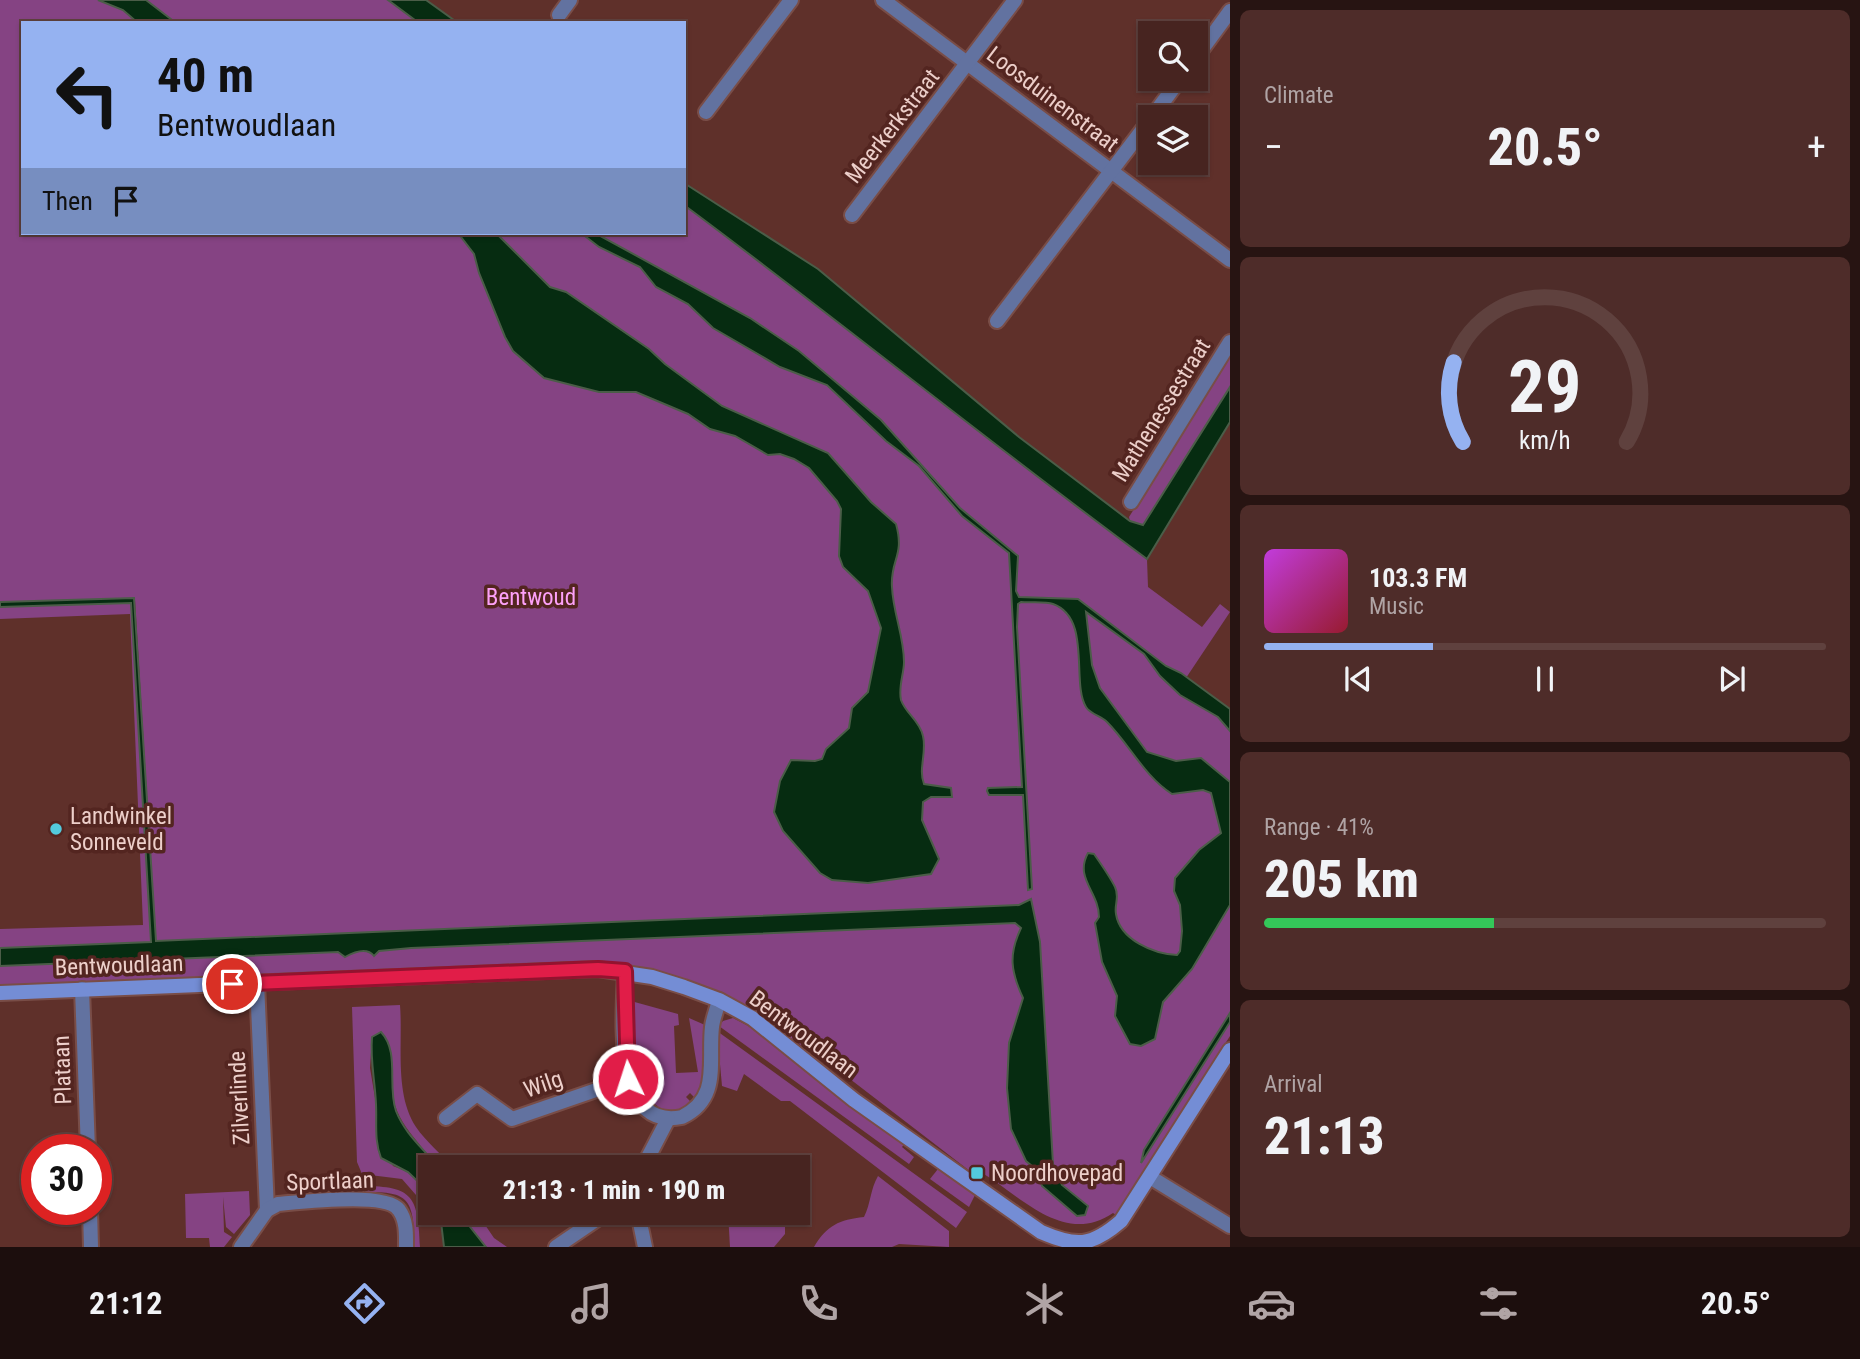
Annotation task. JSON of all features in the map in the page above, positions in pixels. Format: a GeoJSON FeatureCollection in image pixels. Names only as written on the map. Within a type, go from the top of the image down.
{"type":"FeatureCollection","features":[{"type":"Feature","properties":{"kind":"main road","name":"Bentwoudlaan"},"geometry":{"type":"LineString","coordinates":[[0,993],[598,969],[625,971],[663,980],[719,1000],[752,1018],[854,1100],[1041,1232],[1081,1246]]}},
{"type":"Feature","properties":{"kind":"main road"},"geometry":{"type":"LineString","coordinates":[[1081,1246],[1097,1240],[1121,1222],[1230,1050]]}},
{"type":"Feature","properties":{"kind":"street"},"geometry":{"type":"LineString","coordinates":[[559,16],[570,0]]}},
{"type":"Feature","properties":{"kind":"street"},"geometry":{"type":"LineString","coordinates":[[706,112],[791,0]]}},
{"type":"Feature","properties":{"kind":"street","name":"Loosduinenstraat"},"geometry":{"type":"LineString","coordinates":[[883,0],[1230,260]]}},
{"type":"Feature","properties":{"kind":"street","name":"Meerkerkstraat"},"geometry":{"type":"LineString","coordinates":[[852,215],[969,65],[1015,0]]}},
{"type":"Feature","properties":{"kind":"street"},"geometry":{"type":"LineString","coordinates":[[1208,41],[1230,11]]}},
{"type":"Feature","properties":{"kind":"street"},"geometry":{"type":"LineString","coordinates":[[997,321],[1138,136]]}},
{"type":"Feature","properties":{"kind":"street","name":"Mathenessestraat"},"geometry":{"type":"LineString","coordinates":[[1131,502],[1230,342]]}},
{"type":"Feature","properties":{"kind":"street"},"geometry":{"type":"LineString","coordinates":[[625,971],[628,1079],[645,1108],[668,1119],[691,1113],[709,1089],[712,1072],[712,1025],[719,1000]]}},
{"type":"Feature","properties":{"kind":"street","name":"Zilverlinde"},"geometry":{"type":"LineString","coordinates":[[257,983],[267,1210]]}},
{"type":"Feature","properties":{"kind":"street","name":"Plataan"},"geometry":{"type":"LineString","coordinates":[[82,989],[87,1134]]}},
{"type":"Feature","properties":{"kind":"street","name":"Wilg"},"geometry":{"type":"LineString","coordinates":[[446,1118],[477,1094],[512,1119],[628,1079]]}},
{"type":"Feature","properties":{"kind":"street"},"geometry":{"type":"LineString","coordinates":[[649,1155],[668,1119]]}},
{"type":"Feature","properties":{"kind":"street"},"geometry":{"type":"LineString","coordinates":[[1150,1177],[1230,1226]]}},
{"type":"Feature","properties":{"kind":"street","name":"Sportlaan"},"geometry":{"type":"LineString","coordinates":[[241,1247],[267,1210],[278,1204],[390,1202],[399,1210],[405,1224],[406,1247]]}},
{"type":"Feature","properties":{"kind":"street"},"geometry":{"type":"LineString","coordinates":[[90,1225],[91,1247]]}},
{"type":"Feature","properties":{"kind":"street"},"geometry":{"type":"LineString","coordinates":[[556,1247],[588,1225]]}},
{"type":"Feature","properties":{"kind":"street"},"geometry":{"type":"LineString","coordinates":[[640,1225],[645,1247]]}},
{"type":"Feature","properties":{"kind":"green space","name":"Bentwoud"},"geometry":{"type":"Polygon","coordinates":[[[0,0],[388,0],[416,21],[21,21],[21,235],[686,235],[686,207],[1147,559],[1148,587],[1202,627],[1220,604],[1230,612],[1186,678],[1182,675],[1230,724],[1230,1013],[1144,1150],[1141,1163],[1230,1022],[1230,1036],[1116,1215],[1113,1213],[1095,1222],[1077,1224],[1059,1221],[1042,1213],[979,1171],[975,1175],[850,1079],[739,1002],[676,976],[618,963],[583,961],[0,986],[0,966],[173,959],[172,941],[156,942],[135,600],[0,602],[0,0]]]}},
{"type":"Feature","properties":{"kind":"green space"},"geometry":{"type":"Polygon","coordinates":[[[1230,356],[1230,387],[1143,525],[1130,521],[1129,517],[1230,356]]]}},
{"type":"Feature","properties":{"kind":"green space"},"geometry":{"type":"Polygon","coordinates":[[[131,602],[151,942],[0,948],[0,929],[143,925],[130,614],[0,619],[0,607],[131,602]]]}},
{"type":"Feature","properties":{"kind":"green space"},"geometry":{"type":"Polygon","coordinates":[[[631,1001],[678,1014],[679,1025],[674,1026],[676,1073],[698,1072],[689,1018],[705,1025],[706,1074],[696,1099],[690,1093],[686,1097],[692,1103],[684,1110],[663,1111],[641,1092],[633,1068],[631,1001]]]}},
{"type":"Feature","properties":{"kind":"green space"},"geometry":{"type":"Polygon","coordinates":[[[400,1005],[402,1084],[409,1114],[416,1127],[441,1155],[428,1155],[400,1117],[392,1092],[391,1055],[372,1037],[370,1068],[376,1104],[376,1132],[393,1166],[408,1172],[418,1182],[418,1197],[402,1179],[362,1174],[357,1162],[352,1007],[400,1005]]]}},
{"type":"Feature","properties":{"kind":"green space"},"geometry":{"type":"Polygon","coordinates":[[[733,1018],[756,1030],[905,1143],[902,1147],[914,1157],[909,1164],[719,1026],[723,1021],[733,1018]]]}},
{"type":"Feature","properties":{"kind":"green space"},"geometry":{"type":"Polygon","coordinates":[[[717,1031],[967,1212],[956,1228],[790,1101],[781,1101],[744,1074],[737,1091],[722,1086],[717,1031]]]}},
{"type":"Feature","properties":{"kind":"green space"},"geometry":{"type":"Polygon","coordinates":[[[938,1169],[975,1195],[969,1207],[930,1179],[938,1169]]]}},
{"type":"Feature","properties":{"kind":"green space"},"geometry":{"type":"Polygon","coordinates":[[[878,1176],[949,1231],[949,1247],[899,1244],[892,1247],[814,1247],[834,1225],[864,1217],[878,1176]]]}},
{"type":"Feature","properties":{"kind":"green space"},"geometry":{"type":"Polygon","coordinates":[[[362,1186],[393,1188],[410,1198],[417,1216],[420,1247],[415,1247],[413,1218],[406,1201],[391,1193],[362,1192],[362,1186]]]}},
{"type":"Feature","properties":{"kind":"green space"},"geometry":{"type":"Polygon","coordinates":[[[249,1191],[250,1215],[234,1234],[226,1227],[223,1197],[224,1232],[232,1237],[224,1247],[210,1247],[209,1238],[186,1238],[185,1194],[249,1191]]]}},
{"type":"Feature","properties":{"kind":"green space"},"geometry":{"type":"Polygon","coordinates":[[[469,1225],[485,1225],[494,1238],[507,1247],[486,1247],[469,1225]]]}},
{"type":"Feature","properties":{"kind":"green space"},"geometry":{"type":"Polygon","coordinates":[[[729,1225],[785,1225],[785,1234],[774,1247],[730,1247],[729,1225]]]}},
{"type":"Feature","properties":{"kind":"shaded area"},"geometry":{"type":"Polygon","coordinates":[[[98,0],[146,0],[173,21],[136,21],[123,10],[98,0]]]}},
{"type":"Feature","properties":{"kind":"shaded area"},"geometry":{"type":"Polygon","coordinates":[[[388,0],[426,0],[455,21],[416,21],[388,0]]]}},
{"type":"Feature","properties":{"kind":"shaded area"},"geometry":{"type":"Polygon","coordinates":[[[686,184],[818,269],[1019,437],[1130,521],[1143,525],[1230,387],[1230,422],[1147,559],[686,207],[686,184]]]}},
{"type":"Feature","properties":{"kind":"shaded area"},"geometry":{"type":"Polygon","coordinates":[[[460,235],[498,235],[550,287],[566,292],[649,349],[722,406],[828,453],[871,502],[896,524],[899,544],[892,587],[904,652],[901,700],[923,736],[924,784],[951,788],[952,797],[931,797],[923,802],[922,820],[939,859],[931,874],[868,883],[832,880],[820,873],[783,831],[774,812],[780,781],[791,760],[822,759],[826,749],[849,728],[852,708],[868,692],[881,628],[868,591],[843,567],[839,556],[841,509],[837,501],[809,468],[794,459],[780,454],[768,455],[735,436],[710,429],[688,414],[636,392],[599,392],[544,378],[513,351],[505,337],[474,254],[460,235]]]}},
{"type":"Feature","properties":{"kind":"shaded area"},"geometry":{"type":"Polygon","coordinates":[[[584,235],[599,235],[750,318],[799,351],[881,420],[960,508],[1018,556],[1016,591],[1019,597],[1078,599],[1166,666],[1181,673],[1230,709],[1230,731],[1218,717],[1180,695],[1160,676],[1144,654],[1086,612],[1092,665],[1100,688],[1147,752],[1176,761],[1201,758],[1230,782],[1230,905],[1192,969],[1163,1002],[1155,1039],[1141,1046],[1130,1044],[1115,1016],[1117,996],[1102,962],[1095,923],[1099,917],[1098,908],[1085,878],[1084,862],[1088,853],[1094,854],[1113,883],[1117,894],[1116,914],[1124,931],[1131,938],[1158,952],[1177,955],[1180,951],[1182,931],[1180,905],[1174,891],[1175,878],[1199,850],[1221,833],[1211,793],[1203,790],[1172,794],[1153,778],[1107,722],[1086,707],[1080,683],[1077,636],[1065,611],[1050,603],[1021,602],[1018,604],[1017,627],[1032,889],[1028,890],[1023,795],[989,795],[987,791],[988,788],[1022,787],[1009,553],[962,516],[919,466],[886,441],[827,385],[780,367],[713,328],[688,304],[656,287],[640,267],[599,247],[584,235]]]}},
{"type":"Feature","properties":{"kind":"shaded area"},"geometry":{"type":"Polygon","coordinates":[[[134,598],[156,941],[1019,905],[1031,899],[1040,942],[1053,1164],[1062,1185],[1088,1206],[1085,1215],[1077,1216],[1042,1186],[1037,1170],[1026,1161],[1011,1129],[1007,1088],[1009,1043],[1023,998],[1013,963],[1014,947],[1021,928],[1015,923],[411,948],[379,951],[374,956],[364,951],[345,957],[338,952],[0,966],[0,948],[151,942],[131,603],[0,607],[0,602],[134,598]]]}},
{"type":"Feature","properties":{"kind":"shaded area"},"geometry":{"type":"Polygon","coordinates":[[[1230,1013],[1230,1022],[1141,1163],[1144,1150],[1230,1013]]]}},
{"type":"Feature","properties":{"kind":"shaded area"},"geometry":{"type":"Polygon","coordinates":[[[381,1032],[387,1040],[392,1059],[396,1111],[409,1134],[427,1155],[418,1155],[418,1182],[408,1172],[381,1158],[377,1138],[372,1037],[381,1032]]]}},
{"type":"Feature","properties":{"kind":"shaded area"},"geometry":{"type":"Polygon","coordinates":[[[441,1225],[469,1225],[486,1247],[444,1247],[441,1225]]]}},
{"type":"Feature","properties":{"kind":"place","name":"Landwinkel Sonneveld"},"geometry":{"type":"Point","coordinates":[56,829]}},
{"type":"Feature","properties":{"kind":"place","name":"Noordhovepad"},"geometry":{"type":"Point","coordinates":[977,1173]}},
{"type":"Feature","properties":{"kind":"route"},"geometry":{"type":"LineString","coordinates":[[232,984],[598,969],[625,971],[628,1079]]}}]}
